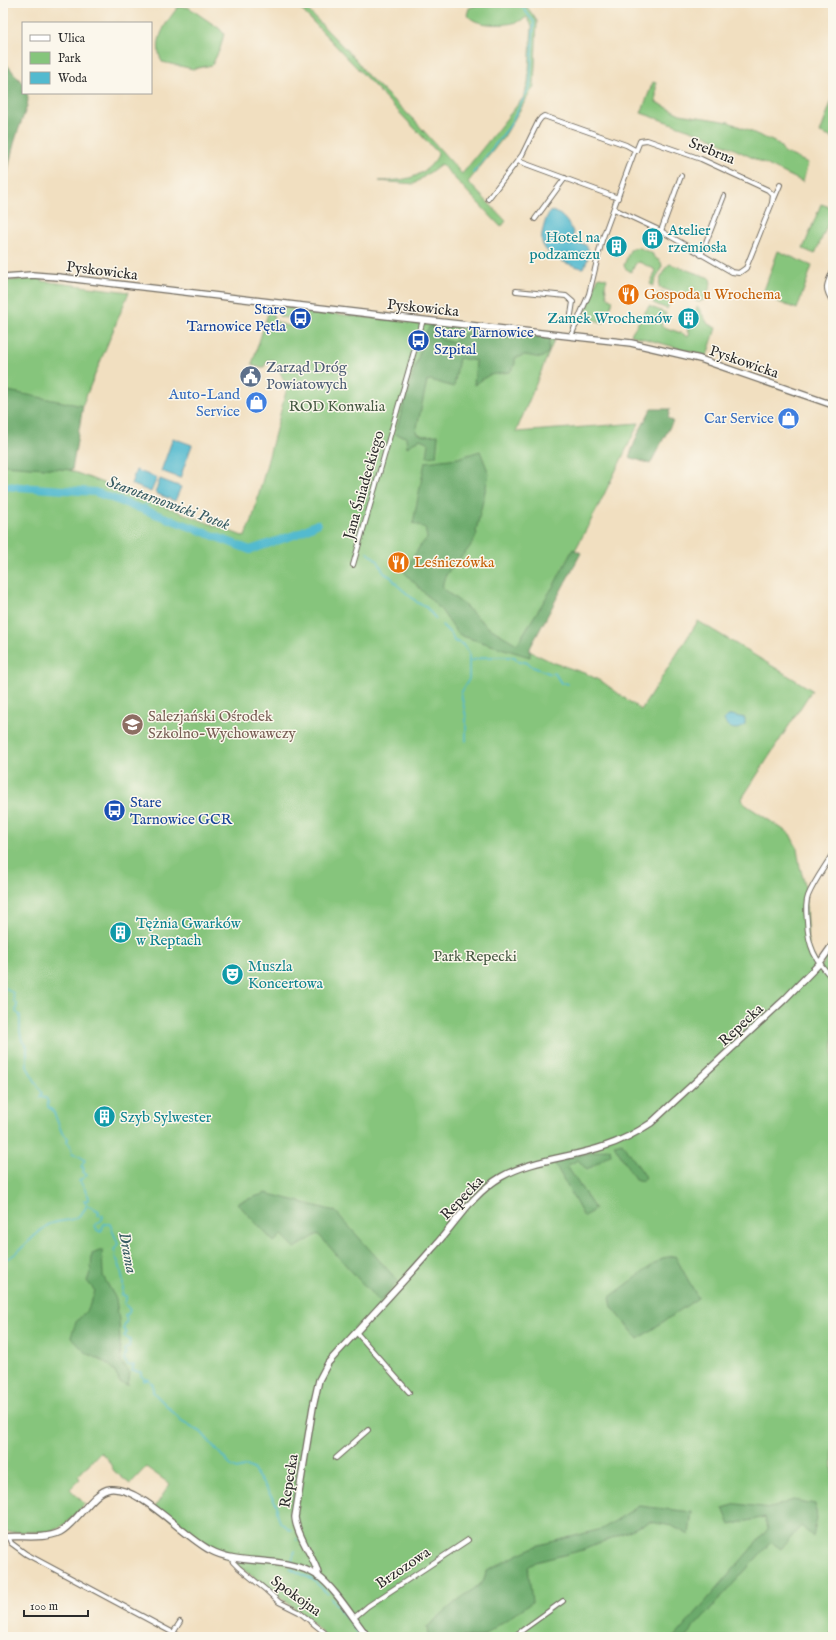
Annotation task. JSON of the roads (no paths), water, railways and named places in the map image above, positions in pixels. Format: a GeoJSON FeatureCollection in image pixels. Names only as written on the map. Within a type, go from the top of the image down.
{"type":"FeatureCollection","features":[{"type":"Feature","properties":{"kind":"street"},"geometry":{"type":"LineString","coordinates":[[488,199],[518,161],[538,122],[544,116],[626,145],[634,149],[635,152]]}},
{"type":"Feature","properties":{"kind":"street","name":"Srebrna"},"geometry":{"type":"LineString","coordinates":[[571,336],[589,294],[599,250],[640,141],[647,140],[701,159],[768,190],[773,195],[772,203]]}},
{"type":"Feature","properties":{"kind":"street"},"geometry":{"type":"LineString","coordinates":[[518,161],[618,198]]}},
{"type":"Feature","properties":{"kind":"street"},"geometry":{"type":"LineString","coordinates":[[661,231],[682,176]]}},
{"type":"Feature","properties":{"kind":"street"},"geometry":{"type":"LineString","coordinates":[[535,219],[565,178]]}},
{"type":"Feature","properties":{"kind":"street"},"geometry":{"type":"LineString","coordinates":[[614,209],[661,231],[732,272],[739,273],[744,271],[746,268],[780,186]]}},
{"type":"Feature","properties":{"kind":"street"},"geometry":{"type":"LineString","coordinates":[[701,255],[724,196]]}},
{"type":"Feature","properties":{"kind":"street"},"geometry":{"type":"LineString","coordinates":[[833,270],[826,287],[827,292],[833,302]]}},
{"type":"Feature","properties":{"kind":"street","name":"Pyskowicka"},"geometry":{"type":"LineString","coordinates":[[3,277],[20,275],[51,277],[631,343],[687,356],[833,404]]}},
{"type":"Feature","properties":{"kind":"street"},"geometry":{"type":"LineString","coordinates":[[516,291],[566,296],[573,302],[570,321],[576,324]]}},
{"type":"Feature","properties":{"kind":"street","name":"Jana Śniadeckiego"},"geometry":{"type":"LineString","coordinates":[[353,565],[424,320]]}},
{"type":"Feature","properties":{"kind":"street"},"geometry":{"type":"LineString","coordinates":[[833,853],[808,896],[806,908],[808,938],[815,957],[819,964],[833,979]]}},
{"type":"Feature","properties":{"kind":"street","name":"Repecka"},"geometry":{"type":"LineString","coordinates":[[318,1577],[318,1569],[303,1543],[296,1526],[296,1509],[313,1407],[319,1380],[328,1363],[432,1249],[472,1202],[490,1185],[509,1173],[534,1164],[612,1144],[639,1131],[651,1123],[750,1033],[819,964],[833,944]]}},
{"type":"Feature","properties":{"kind":"street"},"geometry":{"type":"LineString","coordinates":[[356,1332],[409,1392]]}},
{"type":"Feature","properties":{"kind":"street"},"geometry":{"type":"LineString","coordinates":[[336,1458],[368,1430]]}},
{"type":"Feature","properties":{"kind":"street"},"geometry":{"type":"LineString","coordinates":[[5,1536],[44,1536],[59,1532],[69,1525],[101,1492],[115,1489],[123,1491],[140,1498],[206,1548],[221,1555],[295,1566],[318,1577],[331,1589],[368,1637]]}},
{"type":"Feature","properties":{"kind":"street"},"geometry":{"type":"LineString","coordinates":[[5,1536],[11,1543],[26,1554],[181,1637]]}},
{"type":"Feature","properties":{"kind":"street","name":"Brzozowa"},"geometry":{"type":"LineString","coordinates":[[354,1619],[368,1606],[468,1540]]}},
{"type":"Feature","properties":{"kind":"street","name":"Spokojna"},"geometry":{"type":"LineString","coordinates":[[231,1557],[233,1562],[239,1568],[279,1602],[299,1612],[330,1637]]}},
{"type":"Feature","properties":{"kind":"street"},"geometry":{"type":"LineString","coordinates":[[513,1637],[563,1601]]}},
{"type":"Feature","properties":{"kind":"street"},"geometry":{"type":"LineString","coordinates":[[173,1633],[180,1622]]}},
{"type":"Feature","properties":{"kind":"street"},"geometry":{"type":"LineString","coordinates":[[827,1637],[831,1632]]}},
{"type":"Feature","properties":{"kind":"water"},"geometry":{"type":"Polygon","coordinates":[[[553,211],[562,216],[567,222],[572,229],[574,240],[577,244],[586,245],[588,248],[589,252],[587,260],[583,268],[559,260],[544,247],[542,242],[543,229],[550,212],[553,211]]]}},
{"type":"Feature","properties":{"kind":"water"},"geometry":{"type":"Polygon","coordinates":[[[173,438],[192,445],[180,478],[161,471],[173,438]]]}},
{"type":"Feature","properties":{"kind":"water"},"geometry":{"type":"Polygon","coordinates":[[[136,470],[157,478],[151,492],[131,484],[136,470]]]}},
{"type":"Feature","properties":{"kind":"water"},"geometry":{"type":"Polygon","coordinates":[[[160,479],[181,487],[175,501],[155,493],[160,479]]]}},
{"type":"Feature","properties":{"kind":"water"},"geometry":{"type":"Polygon","coordinates":[[[731,715],[745,718],[745,724],[743,727],[734,729],[728,726],[724,720],[731,715]]]}},
{"type":"Feature","properties":{"kind":"waterway"},"geometry":{"type":"LineString","coordinates":[[473,173],[509,127],[530,86],[534,22],[519,3]]}},
{"type":"Feature","properties":{"kind":"waterway","name":"Starotarnowicki Potok"},"geometry":{"type":"LineString","coordinates":[[3,486],[95,492],[250,550],[297,534],[317,524]]}},
{"type":"Feature","properties":{"kind":"waterway","name":"Starotarnowicki Potok"},"geometry":{"type":"LineString","coordinates":[[139,508],[147,504]]}},
{"type":"Feature","properties":{"kind":"waterway"},"geometry":{"type":"LineString","coordinates":[[367,552],[378,561],[384,573],[391,577],[397,585],[418,603],[426,607],[436,619]]}},
{"type":"Feature","properties":{"kind":"waterway"},"geometry":{"type":"LineString","coordinates":[[442,625],[452,635],[454,641],[462,644],[469,652],[469,679],[461,693],[466,717],[466,741]]}},
{"type":"Feature","properties":{"kind":"waterway"},"geometry":{"type":"LineString","coordinates":[[469,661],[486,657],[515,657],[516,660],[528,663],[533,667],[551,674],[554,672],[561,683],[563,683]]}},
{"type":"Feature","properties":{"kind":"waterway","name":"Drama"},"geometry":{"type":"LineString","coordinates":[[3,986],[13,993],[14,1002],[17,1004],[16,1012],[20,1015],[20,1032],[22,1041],[27,1046],[27,1067],[42,1093],[40,1097],[46,1098],[48,1107],[53,1110],[62,1133],[68,1138],[67,1142],[70,1145],[72,1154],[85,1160],[81,1167],[84,1168],[83,1172],[87,1175],[79,1181],[89,1197],[88,1200],[84,1201],[87,1205],[99,1211],[98,1215],[103,1216],[102,1220],[95,1225],[97,1230],[101,1232],[104,1224],[110,1224],[118,1244],[114,1250],[116,1252],[115,1257],[122,1275],[122,1295],[126,1296],[124,1303],[130,1310],[125,1316],[127,1320],[123,1329],[127,1332],[124,1336],[130,1340],[129,1347],[124,1351],[126,1354],[124,1359],[130,1366],[134,1365],[132,1371],[141,1372],[141,1376],[144,1378],[144,1381],[148,1379],[153,1385],[153,1392],[182,1421],[201,1432],[230,1465],[236,1469],[247,1466],[253,1469],[277,1505],[277,1512],[280,1522],[291,1530]]}},
{"type":"Feature","properties":{"kind":"waterway"},"geometry":{"type":"LineString","coordinates":[[3,1258],[9,1258],[15,1254],[48,1225],[70,1220],[79,1216],[87,1205]]}},
{"type":"Feature","properties":{"kind":"waterway","name":"Drama"},"geometry":{"type":"LineString","coordinates":[[292,1560],[295,1551]]}},
{"type":"Feature","properties":{"kind":"waterway","name":"Drama"},"geometry":{"type":"LineString","coordinates":[[290,1568],[313,1580],[328,1594]]}},
{"type":"Feature","properties":{"kind":"waterway","name":"Drama"},"geometry":{"type":"LineString","coordinates":[[331,1598],[348,1620]]}},
{"type":"Feature","properties":{"kind":"waterway","name":"Drama"},"geometry":{"type":"LineString","coordinates":[[351,1624],[361,1637]]}},
{"type":"Feature","properties":{"kind":"place","name":"Atelier rzemiosła"},"geometry":{"type":"Point","coordinates":[652,239]}},
{"type":"Feature","properties":{"kind":"place","name":"Hotel na podzamczu"},"geometry":{"type":"Point","coordinates":[616,246]}},
{"type":"Feature","properties":{"kind":"place","name":"Gospoda u Wrochema"},"geometry":{"type":"Point","coordinates":[628,294]}},
{"type":"Feature","properties":{"kind":"place","name":"Stare Tarnowice Pętla"},"geometry":{"type":"Point","coordinates":[301,318]}},
{"type":"Feature","properties":{"kind":"place","name":"Zamek Wrochemów"},"geometry":{"type":"Point","coordinates":[688,318]}},
{"type":"Feature","properties":{"kind":"place","name":"Stare Tarnowice Szpital"},"geometry":{"type":"Point","coordinates":[418,341]}},
{"type":"Feature","properties":{"kind":"place","name":"Zarząd Dróg Powiatowych"},"geometry":{"type":"Point","coordinates":[251,376]}},
{"type":"Feature","properties":{"kind":"place","name":"Auto-Land Service"},"geometry":{"type":"Point","coordinates":[256,403]}},
{"type":"Feature","properties":{"kind":"place","name":"Car Service"},"geometry":{"type":"Point","coordinates":[789,418]}},
{"type":"Feature","properties":{"kind":"place","name":"Leśniczówka"},"geometry":{"type":"Point","coordinates":[398,562]}},
{"type":"Feature","properties":{"kind":"place","name":"Salezjański Ośrodek Szkolno-Wychowawczy"},"geometry":{"type":"Point","coordinates":[132,725]}},
{"type":"Feature","properties":{"kind":"place","name":"Stare Tarnowice GCR"},"geometry":{"type":"Point","coordinates":[114,811]}},
{"type":"Feature","properties":{"kind":"place","name":"Tężnia Gwarków w Reptach"},"geometry":{"type":"Point","coordinates":[120,932]}},
{"type":"Feature","properties":{"kind":"place","name":"Muszla Koncertowa"},"geometry":{"type":"Point","coordinates":[233,975]}},
{"type":"Feature","properties":{"kind":"place","name":"Szyb Sylwester"},"geometry":{"type":"Point","coordinates":[104,1117]}},
{"type":"Feature","properties":{"kind":"park label","name":"ROD Konwalia"},"geometry":{"type":"Point","coordinates":[337,406]}},
{"type":"Feature","properties":{"kind":"park label","name":"Park Repecki"},"geometry":{"type":"Point","coordinates":[475,956]}}]}
